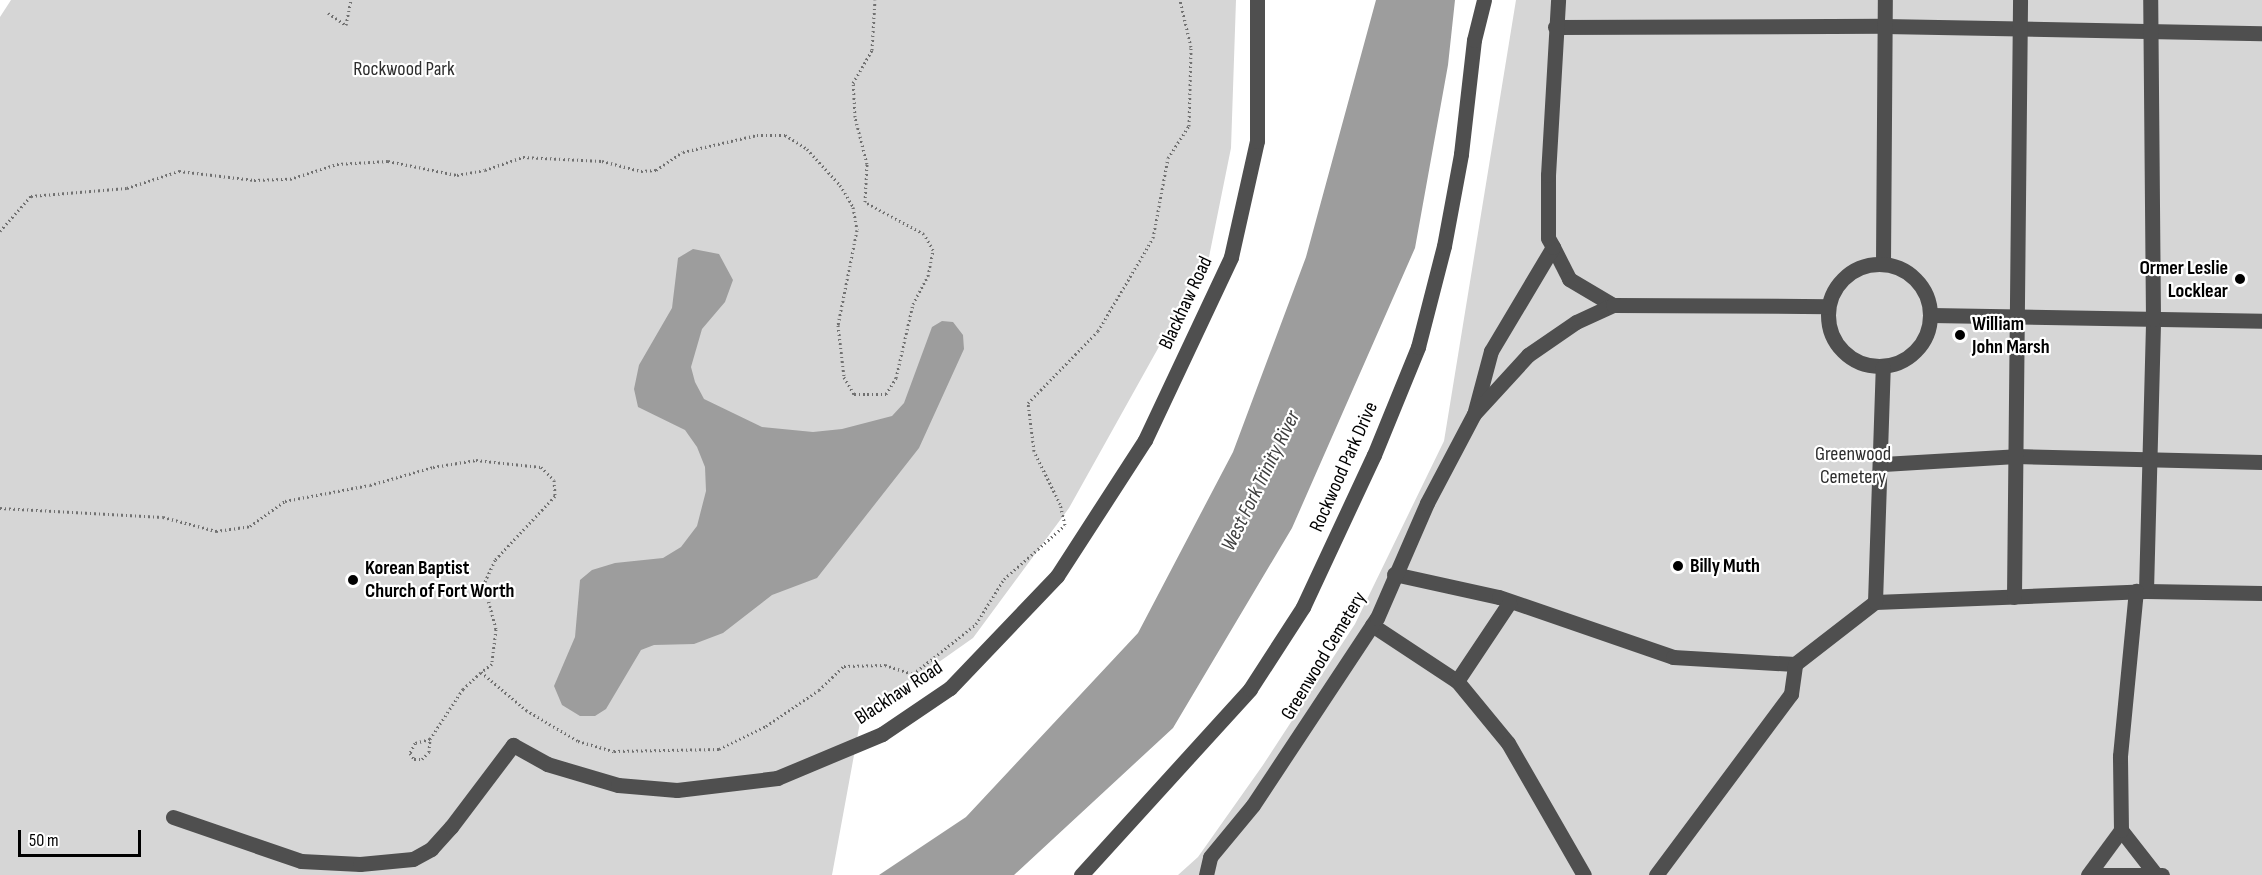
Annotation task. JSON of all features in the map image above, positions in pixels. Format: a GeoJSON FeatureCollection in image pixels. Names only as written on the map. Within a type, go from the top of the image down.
{"type":"FeatureCollection","features":[{"type":"Feature","properties":{"kind":"street","name":"Blackhaw Road"},"geometry":{"type":"LineString","coordinates":[[173,817],[301,861],[360,864],[413,859],[431,849],[452,827],[513,745],[547,764],[618,785],[677,790],[777,778],[882,734],[950,688],[1057,576],[1145,440],[1231,257],[1257,141],[1257,0]]}},
{"type":"Feature","properties":{"kind":"street","name":"Rockwood Park Drive"},"geometry":{"type":"LineString","coordinates":[[1081,875],[1250,689],[1303,607],[1374,455],[1418,347],[1444,246],[1461,154],[1474,40],[1484,0]]}},
{"type":"Feature","properties":{"kind":"street"},"geometry":{"type":"LineString","coordinates":[[1558,0],[1548,175],[1548,238],[1569,279],[1613,305]]}},
{"type":"Feature","properties":{"kind":"street"},"geometry":{"type":"LineString","coordinates":[[1882,263],[1884,0]]}},
{"type":"Feature","properties":{"kind":"street"},"geometry":{"type":"LineString","coordinates":[[2014,597],[2020,0]]}},
{"type":"Feature","properties":{"kind":"street"},"geometry":{"type":"LineString","coordinates":[[2089,875],[2121,830],[2120,756],[2141,591],[2152,319],[2150,0]]}},
{"type":"Feature","properties":{"kind":"street"},"geometry":{"type":"LineString","coordinates":[[1555,27],[1884,26],[2262,33]]}},
{"type":"Feature","properties":{"kind":"street","name":"Greenwood Cemetery"},"geometry":{"type":"LineString","coordinates":[[1206,875],[1210,857],[1260,796],[1372,625],[1394,574],[1474,414],[1491,351],[1553,247]]}},
{"type":"Feature","properties":{"kind":"street"},"geometry":{"type":"LineString","coordinates":[[1882,263],[1898,267],[1917,279],[1927,294],[1931,315],[1923,344],[1902,362],[1883,367],[1864,365],[1842,352],[1829,330],[1828,306],[1836,286],[1847,274],[1861,266],[1882,263]]}},
{"type":"Feature","properties":{"kind":"street","name":"Greenwood Cemetery"},"geometry":{"type":"LineString","coordinates":[[1474,414],[1528,355],[1576,322],[1613,305],[1828,306]]}},
{"type":"Feature","properties":{"kind":"street"},"geometry":{"type":"LineString","coordinates":[[1931,315],[2017,319],[2262,321]]}},
{"type":"Feature","properties":{"kind":"street"},"geometry":{"type":"LineString","coordinates":[[1875,602],[1882,464],[1883,367]]}},
{"type":"Feature","properties":{"kind":"street"},"geometry":{"type":"LineString","coordinates":[[1882,464],[2016,456],[2262,462]]}},
{"type":"Feature","properties":{"kind":"street"},"geometry":{"type":"LineString","coordinates":[[1394,574],[1499,597],[1509,603],[1673,657],[1795,664],[1875,602],[2141,591],[2262,593]]}},
{"type":"Feature","properties":{"kind":"street"},"geometry":{"type":"LineString","coordinates":[[1457,681],[1509,603]]}},
{"type":"Feature","properties":{"kind":"street"},"geometry":{"type":"LineString","coordinates":[[1372,625],[1457,681],[1508,742],[1584,875]]}},
{"type":"Feature","properties":{"kind":"street"},"geometry":{"type":"LineString","coordinates":[[1656,875],[1791,694],[1795,664]]}},
{"type":"Feature","properties":{"kind":"street"},"geometry":{"type":"LineString","coordinates":[[2121,830],[2156,875]]}},
{"type":"Feature","properties":{"kind":"street"},"geometry":{"type":"LineString","coordinates":[[2089,875],[2162,875]]}},
{"type":"Feature","properties":{"kind":"path"},"geometry":{"type":"LineString","coordinates":[[328,13],[346,25],[351,0]]}},
{"type":"Feature","properties":{"kind":"path"},"geometry":{"type":"LineString","coordinates":[[0,231],[31,196],[127,188],[179,171],[254,180],[290,179],[337,164],[387,161],[457,175],[485,170],[523,157],[602,161],[641,171],[656,170],[682,152],[757,135],[785,135],[807,149],[840,185],[853,207],[857,230],[838,325],[844,377],[854,394],[886,394],[896,378],[913,304],[928,276],[933,250],[924,234],[865,202],[867,164],[855,117],[853,83],[872,50],[875,0]]}},
{"type":"Feature","properties":{"kind":"path"},"geometry":{"type":"LineString","coordinates":[[481,672],[526,710],[578,741],[614,751],[686,753],[718,749],[766,726],[819,690],[844,666],[885,665],[913,674],[976,624],[1004,579],[1065,525],[1060,504],[1034,451],[1028,403],[1098,331],[1153,238],[1168,158],[1189,126],[1193,84],[1191,47],[1180,0]]}},
{"type":"Feature","properties":{"kind":"path"},"geometry":{"type":"LineString","coordinates":[[0,508],[163,517],[216,531],[250,526],[285,501],[370,485],[433,467],[476,460],[542,467],[554,480],[555,496],[495,560],[484,584],[496,629],[492,664],[463,689],[430,739],[429,752],[422,759],[414,759],[410,753],[415,743],[430,739]]}},
{"type":"Feature","properties":{"kind":"green space","name":"Rockwood Park"},"geometry":{"type":"Polygon","coordinates":[[[11,0],[1236,0],[1231,148],[1209,257],[1069,508],[973,638],[861,717],[832,875],[0,875],[0,17],[11,0]]]}},
{"type":"Feature","properties":{"kind":"green space","name":"Greenwood Cemetery"},"geometry":{"type":"Polygon","coordinates":[[[1516,0],[2262,0],[2262,875],[1178,875],[1198,857],[1263,765],[1355,624],[1444,441],[1516,0]]]}},
{"type":"Feature","properties":{"kind":"water","name":"West Fork Trinity River"},"geometry":{"type":"Polygon","coordinates":[[[1376,0],[1455,0],[1448,65],[1415,248],[1292,528],[1173,728],[1014,875],[879,875],[966,817],[1138,633],[1233,452],[1306,257],[1376,0]]]}},
{"type":"Feature","properties":{"kind":"water"},"geometry":{"type":"Polygon","coordinates":[[[693,249],[719,254],[733,280],[725,302],[702,329],[691,367],[695,382],[704,399],[762,427],[813,432],[842,429],[892,416],[904,403],[932,327],[942,321],[953,322],[963,335],[964,349],[919,448],[817,578],[772,595],[723,633],[694,644],[654,645],[641,650],[606,709],[595,716],[580,716],[562,705],[554,686],[575,637],[580,580],[592,570],[615,563],[663,558],[681,547],[697,526],[706,491],[705,467],[697,447],[685,430],[638,407],[634,389],[639,365],[672,308],[678,258],[693,249]]]}},
{"type":"Feature","properties":{"kind":"place","name":"Ormer Leslie Locklear"},"geometry":{"type":"Point","coordinates":[2240,279]}},
{"type":"Feature","properties":{"kind":"place","name":"William John Marsh"},"geometry":{"type":"Point","coordinates":[1960,335]}},
{"type":"Feature","properties":{"kind":"place","name":"Billy Muth"},"geometry":{"type":"Point","coordinates":[1678,566]}},
{"type":"Feature","properties":{"kind":"place","name":"Korean Baptist Church of Fort Worth"},"geometry":{"type":"Point","coordinates":[353,580]}}]}
